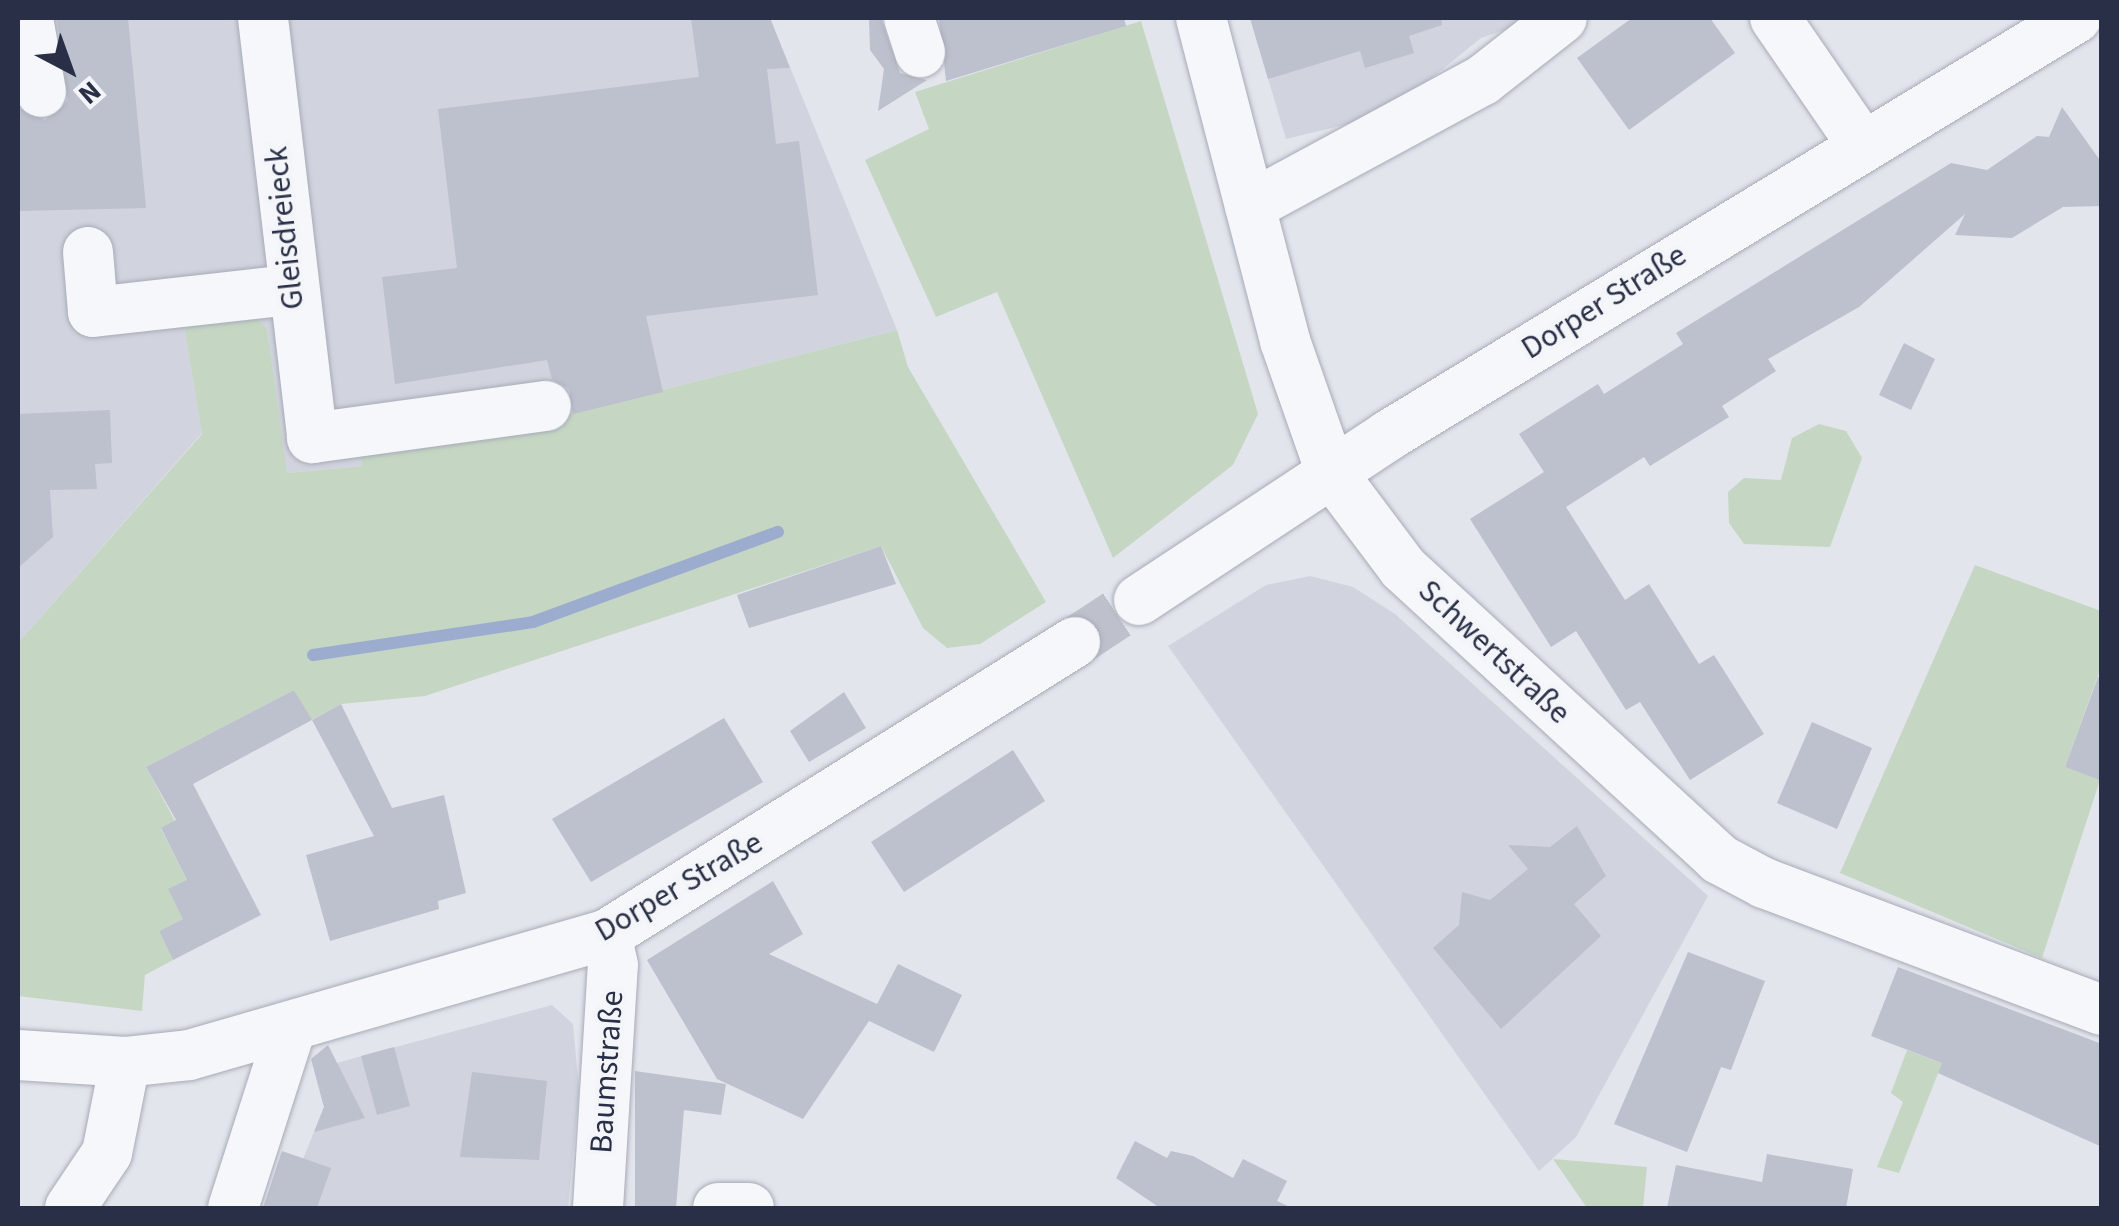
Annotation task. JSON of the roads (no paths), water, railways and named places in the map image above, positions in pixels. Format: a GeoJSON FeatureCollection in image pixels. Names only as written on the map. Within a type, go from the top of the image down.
{"type":"FeatureCollection","features":[{"type":"Feature","properties":{"kind":"street"},"geometry":{"type":"LineString","coordinates":[[28,18],[41,92]]}},
{"type":"Feature","properties":{"kind":"street","name":"Gleisdreieck"},"geometry":{"type":"LineString","coordinates":[[263,18],[290,290],[312,438],[546,406]]}},
{"type":"Feature","properties":{"kind":"street","name":"Schwertstraße"},"geometry":{"type":"LineString","coordinates":[[1201,18],[1284,341],[1332,472],[1404,568],[1718,858],[1764,883],[2102,1010]]}},
{"type":"Feature","properties":{"kind":"street"},"geometry":{"type":"LineString","coordinates":[[1250,206],[1483,80],[1562,18]]}},
{"type":"Feature","properties":{"kind":"street"},"geometry":{"type":"LineString","coordinates":[[1775,18],[1862,143]]}},
{"type":"Feature","properties":{"kind":"street","name":"Dorper Straße"},"geometry":{"type":"LineString","coordinates":[[1139,600],[1332,472],[1862,143],[2076,18]]}},
{"type":"Feature","properties":{"kind":"street"},"geometry":{"type":"LineString","coordinates":[[88,252],[93,312],[290,290]]}},
{"type":"Feature","properties":{"kind":"street","name":"Dorper Straße"},"geometry":{"type":"LineString","coordinates":[[18,1054],[125,1062],[189,1055],[606,936],[1075,642]]}},
{"type":"Feature","properties":{"kind":"street","name":"Baumstraße"},"geometry":{"type":"LineString","coordinates":[[598,1208],[613,965],[606,936]]}},
{"type":"Feature","properties":{"kind":"street"},"geometry":{"type":"LineString","coordinates":[[233,1208],[292,1028]]}},
{"type":"Feature","properties":{"kind":"street"},"geometry":{"type":"LineString","coordinates":[[70,1208],[107,1153],[125,1062]]}},
{"type":"Feature","properties":{"kind":"street"},"geometry":{"type":"LineString","coordinates":[[718,1208],[749,1208]]}},
{"type":"Feature","properties":{"kind":"waterway"},"geometry":{"type":"LineString","coordinates":[[313,655],[533,622],[778,532]]}},
{"type":"Feature","properties":{"kind":"tunnel"},"geometry":{"type":"LineString","coordinates":[[1075,642],[1139,600]]}}]}
